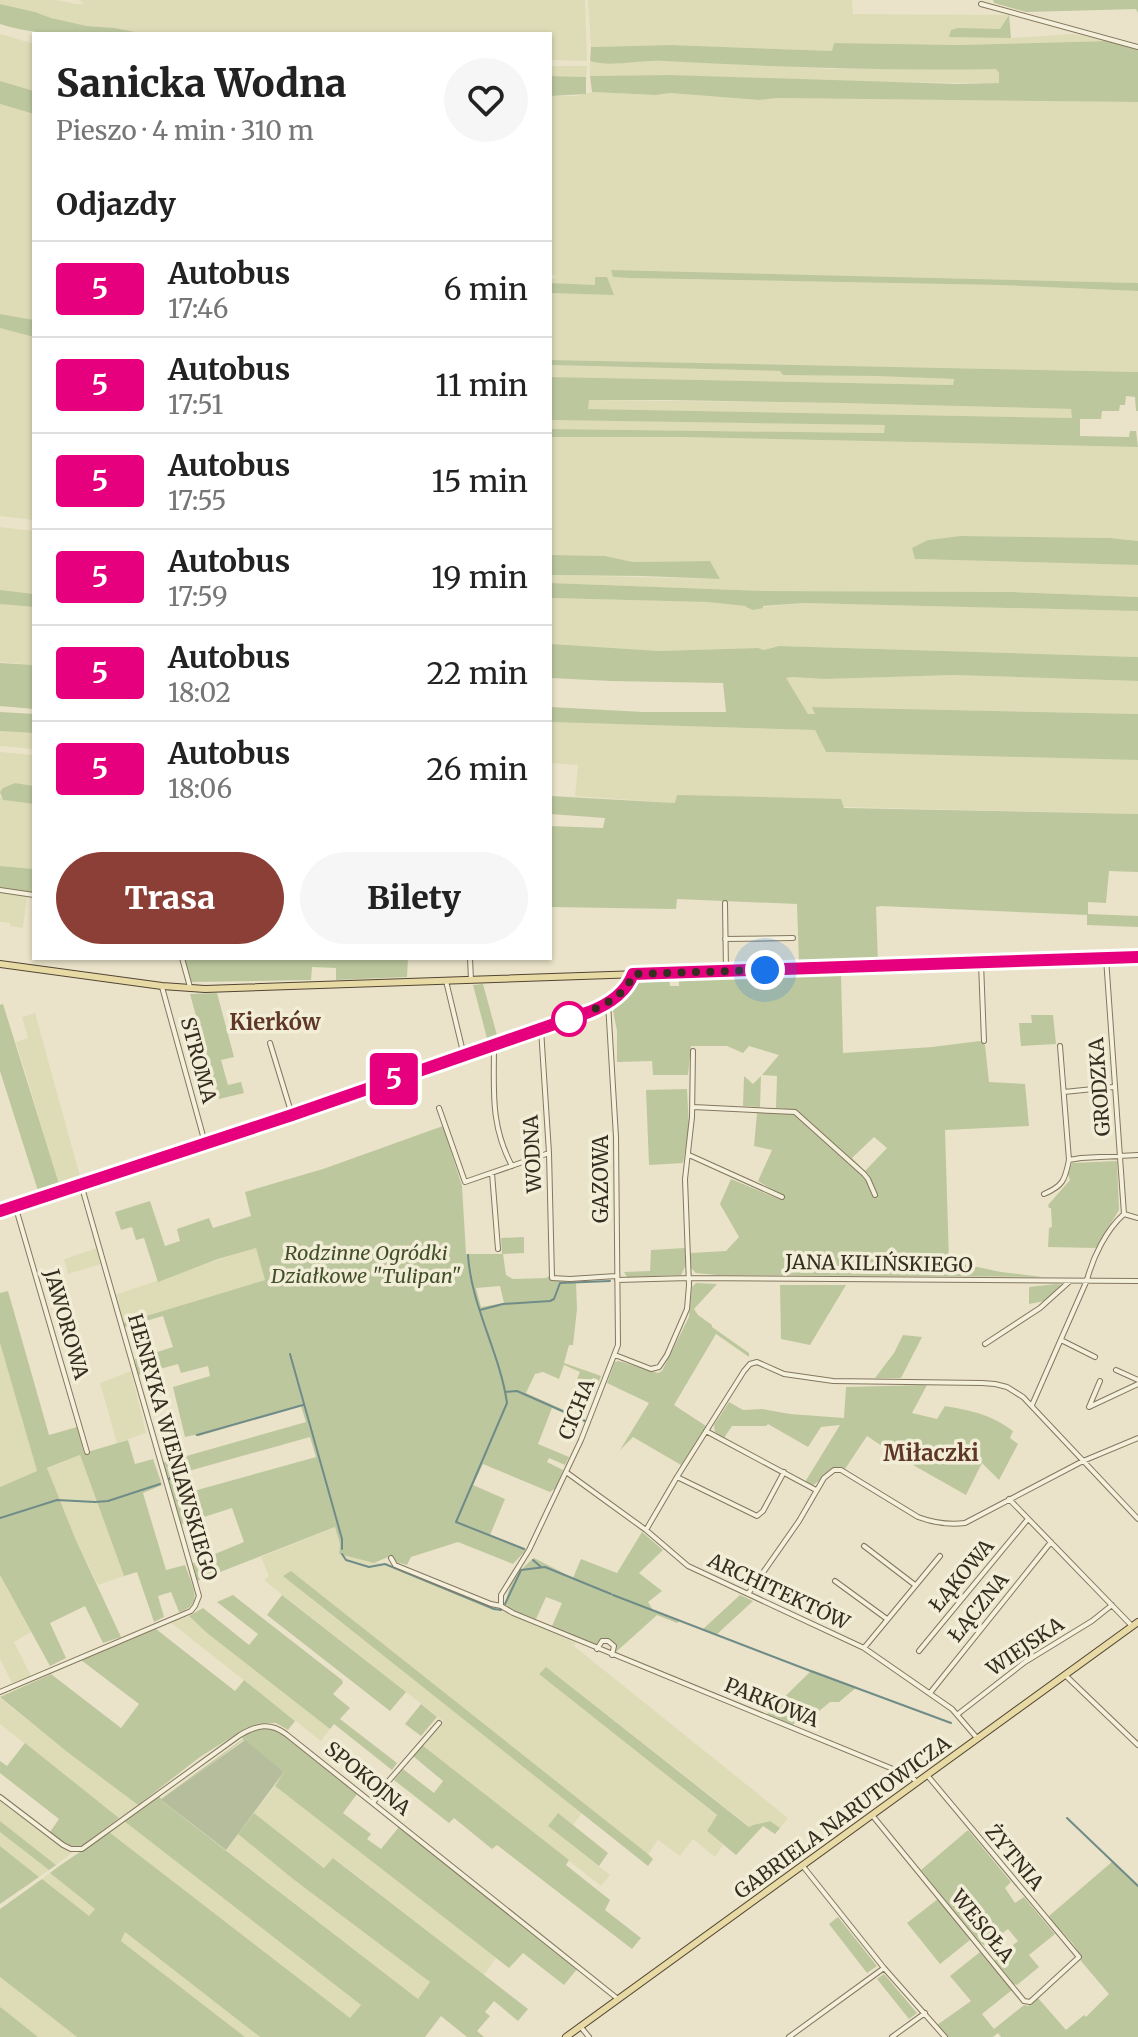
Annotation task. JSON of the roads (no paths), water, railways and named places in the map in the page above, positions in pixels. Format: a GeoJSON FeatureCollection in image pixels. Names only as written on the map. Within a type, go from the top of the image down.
{"type":"FeatureCollection","features":[{"type":"Feature","properties":{"kind":"main road"},"geometry":{"type":"LineString","coordinates":[[0,964],[190,989],[1138,957]]}},
{"type":"Feature","properties":{"kind":"main road","name":"GABRIELA NARUTOWICZA"},"geometry":{"type":"LineString","coordinates":[[566,2037],[1135,1624]]}},
{"type":"Feature","properties":{"kind":"street"},"geometry":{"type":"LineString","coordinates":[[981,4],[1138,47]]}},
{"type":"Feature","properties":{"kind":"street"},"geometry":{"type":"LineString","coordinates":[[0,890],[32,895]]}},
{"type":"Feature","properties":{"kind":"street"},"geometry":{"type":"LineString","coordinates":[[725,903],[726,971]]}},
{"type":"Feature","properties":{"kind":"street"},"geometry":{"type":"LineString","coordinates":[[725,939],[793,938]]}},
{"type":"Feature","properties":{"kind":"street","name":"GRODZKA"},"geometry":{"type":"LineString","coordinates":[[1106,958],[1124,1214]]}},
{"type":"Feature","properties":{"kind":"street"},"geometry":{"type":"LineString","coordinates":[[183,960],[190,989]]}},
{"type":"Feature","properties":{"kind":"street"},"geometry":{"type":"LineString","coordinates":[[470,960],[471,980]]}},
{"type":"Feature","properties":{"kind":"street"},"geometry":{"type":"LineString","coordinates":[[981,962],[984,1041]]}},
{"type":"Feature","properties":{"kind":"street"},"geometry":{"type":"LineString","coordinates":[[0,1211],[292,1115],[589,1012],[608,1003],[633,974]]}},
{"type":"Feature","properties":{"kind":"street"},"geometry":{"type":"LineString","coordinates":[[446,981],[464,1056]]}},
{"type":"Feature","properties":{"kind":"street","name":"STROMA"},"geometry":{"type":"LineString","coordinates":[[162,986],[205,1143]]}},
{"type":"Feature","properties":{"kind":"street","name":"GAZOWA"},"geometry":{"type":"LineString","coordinates":[[608,1003],[616,1137],[619,1339],[615,1355]]}},
{"type":"Feature","properties":{"kind":"street","name":"WODNA"},"geometry":{"type":"LineString","coordinates":[[541,1029],[549,1153],[552,1278]]}},
{"type":"Feature","properties":{"kind":"street"},"geometry":{"type":"LineString","coordinates":[[270,1043],[292,1115]]}},
{"type":"Feature","properties":{"kind":"street"},"geometry":{"type":"LineString","coordinates":[[494,1045],[496,1124],[512,1166]]}},
{"type":"Feature","properties":{"kind":"street"},"geometry":{"type":"LineString","coordinates":[[1044,1194],[1061,1185],[1069,1160],[1060,1046]]}},
{"type":"Feature","properties":{"kind":"street"},"geometry":{"type":"LineString","coordinates":[[615,1355],[656,1369],[661,1365],[687,1312],[689,1278],[685,1179],[693,1107],[693,1051]]}},
{"type":"Feature","properties":{"kind":"street"},"geometry":{"type":"LineString","coordinates":[[1064,1092],[1114,1087]]}},
{"type":"Feature","properties":{"kind":"street"},"geometry":{"type":"LineString","coordinates":[[693,1107],[795,1112],[864,1174],[875,1195]]}},
{"type":"Feature","properties":{"kind":"street"},"geometry":{"type":"LineString","coordinates":[[439,1108],[465,1182],[549,1153]]}},
{"type":"Feature","properties":{"kind":"street"},"geometry":{"type":"LineString","coordinates":[[689,1155],[782,1197]]}},
{"type":"Feature","properties":{"kind":"street"},"geometry":{"type":"LineString","coordinates":[[1069,1160],[1138,1155]]}},
{"type":"Feature","properties":{"kind":"street"},"geometry":{"type":"LineString","coordinates":[[492,1173],[498,1249]]}},
{"type":"Feature","properties":{"kind":"street","name":"HENRYKA WIENIAWSKIEGO"},"geometry":{"type":"LineString","coordinates":[[0,1692],[191,1611],[199,1596],[81,1184]]}},
{"type":"Feature","properties":{"kind":"street","name":"JAWOROWA"},"geometry":{"type":"LineString","coordinates":[[15,1205],[87,1452]]}},
{"type":"Feature","properties":{"kind":"street"},"geometry":{"type":"LineString","coordinates":[[1032,1405],[1094,1260],[1124,1214],[1138,1218]]}},
{"type":"Feature","properties":{"kind":"street","name":"JANA KILIŃSKIEGO"},"geometry":{"type":"LineString","coordinates":[[552,1278],[1138,1281]]}},
{"type":"Feature","properties":{"kind":"street"},"geometry":{"type":"LineString","coordinates":[[985,1344],[1040,1308],[1070,1281]]}},
{"type":"Feature","properties":{"kind":"street"},"geometry":{"type":"LineString","coordinates":[[1061,1340],[1095,1357]]}},
{"type":"Feature","properties":{"kind":"street","name":"CICHA"},"geometry":{"type":"LineString","coordinates":[[501,1603],[501,1595],[529,1550],[581,1440],[615,1355]]}},
{"type":"Feature","properties":{"kind":"street"},"geometry":{"type":"LineString","coordinates":[[646,1530],[744,1371],[753,1362],[784,1374],[833,1381],[995,1384],[1012,1390],[1032,1405],[1138,1519]]}},
{"type":"Feature","properties":{"kind":"street"},"geometry":{"type":"LineString","coordinates":[[1116,1370],[1138,1382]]}},
{"type":"Feature","properties":{"kind":"street"},"geometry":{"type":"LineString","coordinates":[[1100,1381],[1089,1407],[1138,1382]]}},
{"type":"Feature","properties":{"kind":"street"},"geometry":{"type":"LineString","coordinates":[[706,1431],[816,1490]]}},
{"type":"Feature","properties":{"kind":"street"},"geometry":{"type":"LineString","coordinates":[[748,1594],[799,1521],[824,1478],[834,1470],[841,1470],[918,1517],[952,1525],[965,1523],[1083,1461],[1138,1438]]}},
{"type":"Feature","properties":{"kind":"street","name":"ARCHITEKTÓW"},"geometry":{"type":"LineString","coordinates":[[566,1472],[646,1530],[688,1566],[864,1648],[958,1714],[977,1739]]}},
{"type":"Feature","properties":{"kind":"street"},"geometry":{"type":"LineString","coordinates":[[677,1477],[754,1516],[763,1511],[784,1472]]}},
{"type":"Feature","properties":{"kind":"street"},"geometry":{"type":"LineString","coordinates":[[1009,1499],[1112,1605],[1135,1624]]}},
{"type":"Feature","properties":{"kind":"street","name":"ŁĄKOWA"},"geometry":{"type":"LineString","coordinates":[[919,1651],[1028,1519]]}},
{"type":"Feature","properties":{"kind":"street","name":"ŁĄCZNA"},"geometry":{"type":"LineString","coordinates":[[930,1693],[1051,1542]]}},
{"type":"Feature","properties":{"kind":"street"},"geometry":{"type":"LineString","coordinates":[[864,1546],[915,1585]]}},
{"type":"Feature","properties":{"kind":"street"},"geometry":{"type":"LineString","coordinates":[[864,1648],[940,1556]]}},
{"type":"Feature","properties":{"kind":"street","name":"PARKOWA"},"geometry":{"type":"LineString","coordinates":[[391,1558],[395,1565],[491,1604],[501,1603],[504,1609],[513,1613],[910,1776],[917,1782]]}},
{"type":"Feature","properties":{"kind":"street"},"geometry":{"type":"LineString","coordinates":[[835,1581],[887,1619]]}},
{"type":"Feature","properties":{"kind":"street","name":"WIEJSKA"},"geometry":{"type":"LineString","coordinates":[[958,1714],[1025,1662],[1092,1621],[1112,1605]]}},
{"type":"Feature","properties":{"kind":"street","name":"PARKOWA"},"geometry":{"type":"LineString","coordinates":[[597,1649],[602,1641],[608,1641],[614,1646],[612,1655]]}},
{"type":"Feature","properties":{"kind":"street"},"geometry":{"type":"LineString","coordinates":[[1065,1675],[1138,1745]]}},
{"type":"Feature","properties":{"kind":"street"},"geometry":{"type":"LineString","coordinates":[[373,1803],[439,1723]]}},
{"type":"Feature","properties":{"kind":"street","name":"SPOKOJNA"},"geometry":{"type":"LineString","coordinates":[[0,1797],[67,1848],[75,1850],[85,1847],[240,1735],[262,1725],[275,1727],[618,1999]]}},
{"type":"Feature","properties":{"kind":"street","name":"ŻYTNIA"},"geometry":{"type":"LineString","coordinates":[[927,1775],[1079,1957]]}},
{"type":"Feature","properties":{"kind":"street","name":"WESOŁA"},"geometry":{"type":"LineString","coordinates":[[872,1815],[1024,2001],[1030,2002],[1079,1957]]}},
{"type":"Feature","properties":{"kind":"street"},"geometry":{"type":"LineString","coordinates":[[802,1865],[884,1968],[945,2037]]}},
{"type":"Feature","properties":{"kind":"street"},"geometry":{"type":"LineString","coordinates":[[789,2037],[884,1968]]}},
{"type":"Feature","properties":{"kind":"street"},"geometry":{"type":"LineString","coordinates":[[892,2037],[925,2013]]}},
{"type":"Feature","properties":{"kind":"street"},"geometry":{"type":"LineString","coordinates":[[580,2026],[589,2037]]}},
{"type":"Feature","properties":{"kind":"waterway"},"geometry":{"type":"LineString","coordinates":[[468,1255],[474,1293],[507,1403],[456,1522],[524,1549]]}},
{"type":"Feature","properties":{"kind":"waterway"},"geometry":{"type":"LineString","coordinates":[[480,1310],[503,1304],[550,1301],[554,1299],[560,1283],[610,1281]]}},
{"type":"Feature","properties":{"kind":"waterway"},"geometry":{"type":"LineString","coordinates":[[290,1354],[342,1539],[342,1549]]}},
{"type":"Feature","properties":{"kind":"waterway"},"geometry":{"type":"LineString","coordinates":[[505,1392],[517,1391],[585,1421]]}},
{"type":"Feature","properties":{"kind":"waterway"},"geometry":{"type":"LineString","coordinates":[[197,1435],[303,1405]]}},
{"type":"Feature","properties":{"kind":"waterway"},"geometry":{"type":"LineString","coordinates":[[168,1480],[176,1472]]}},
{"type":"Feature","properties":{"kind":"waterway"},"geometry":{"type":"LineString","coordinates":[[0,1518],[57,1500],[108,1501],[160,1484]]}},
{"type":"Feature","properties":{"kind":"waterway"},"geometry":{"type":"LineString","coordinates":[[342,1554],[346,1560],[369,1567],[385,1564],[501,1610]]}},
{"type":"Feature","properties":{"kind":"waterway"},"geometry":{"type":"LineString","coordinates":[[533,1560],[541,1567]]}},
{"type":"Feature","properties":{"kind":"waterway"},"geometry":{"type":"LineString","coordinates":[[505,1604],[521,1570],[545,1567],[611,1594]]}},
{"type":"Feature","properties":{"kind":"waterway"},"geometry":{"type":"LineString","coordinates":[[613,1595],[951,1723]]}},
{"type":"Feature","properties":{"kind":"waterway"},"geometry":{"type":"LineString","coordinates":[[1067,1818],[1138,1886]]}},
{"type":"Feature","properties":{"kind":"district","name":"Kierków"},"geometry":{"type":"Point","coordinates":[275,1022]}},
{"type":"Feature","properties":{"kind":"district","name":"Miłaczki"},"geometry":{"type":"Point","coordinates":[931,1453]}},
{"type":"Feature","properties":{"kind":"park label","name":"Rodzinne Ogródki Działkowe \"Tulipan\""},"geometry":{"type":"Point","coordinates":[366,1264]}}]}
